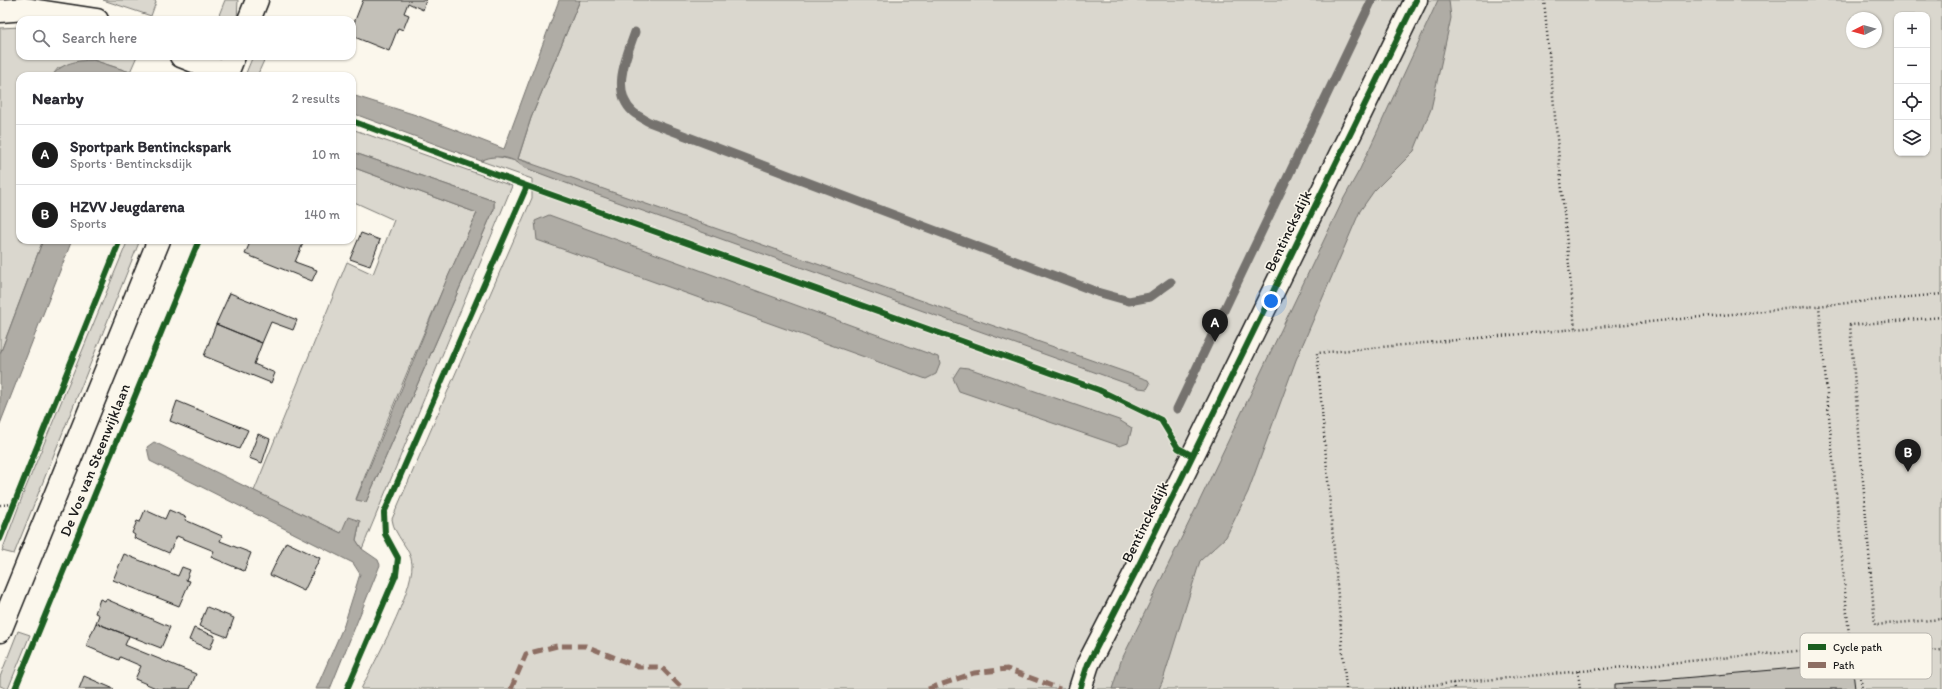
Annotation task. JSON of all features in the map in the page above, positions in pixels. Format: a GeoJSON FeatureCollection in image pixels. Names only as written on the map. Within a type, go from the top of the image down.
{"type":"FeatureCollection","features":[{"type":"Feature","properties":{"kind":"street"},"geometry":{"type":"LineString","coordinates":[[251,16],[257,0]]}},
{"type":"Feature","properties":{"kind":"street","name":"Bentincksdijk"},"geometry":{"type":"LineString","coordinates":[[1080,689],[1088,664],[1136,571],[1416,0]]}},
{"type":"Feature","properties":{"kind":"street"},"geometry":{"type":"LineString","coordinates":[[0,11],[25,10],[68,16]]}},
{"type":"Feature","properties":{"kind":"street"},"geometry":{"type":"LineString","coordinates":[[196,60],[229,69]]}},
{"type":"Feature","properties":{"kind":"street","name":"De Vos van Steenwijklaan"},"geometry":{"type":"LineString","coordinates":[[0,631],[157,244]]}},
{"type":"Feature","properties":{"kind":"path"},"geometry":{"type":"LineString","coordinates":[[1544,0],[1575,329]]}},
{"type":"Feature","properties":{"kind":"path"},"geometry":{"type":"LineString","coordinates":[[1346,689],[1317,353],[1942,294]]}},
{"type":"Feature","properties":{"kind":"path"},"geometry":{"type":"LineString","coordinates":[[1819,306],[1849,633]]}},
{"type":"Feature","properties":{"kind":"path"},"geometry":{"type":"LineString","coordinates":[[1942,317],[1850,325],[1875,625],[1942,619]]}},
{"type":"Feature","properties":{"kind":"path"},"geometry":{"type":"LineString","coordinates":[[11,511],[17,497]]}},
{"type":"Feature","properties":{"kind":"path"},"geometry":{"type":"LineString","coordinates":[[0,504],[14,504]]}},
{"type":"Feature","properties":{"kind":"path"},"geometry":{"type":"LineString","coordinates":[[1932,651],[1942,650]]}},
{"type":"Feature","properties":{"kind":"path"},"geometry":{"type":"LineString","coordinates":[[1389,689],[1800,651]]}},
{"type":"Feature","properties":{"kind":"path"},"geometry":{"type":"LineString","coordinates":[[1578,671],[1580,689]]}},
{"type":"Feature","properties":{"kind":"path"},"geometry":{"type":"LineString","coordinates":[[1861,679],[1862,689]]}},
{"type":"Feature","properties":{"kind":"path"},"geometry":{"type":"LineString","coordinates":[[1453,683],[1454,689]]}},
{"type":"Feature","properties":{"kind":"shaded area"},"geometry":{"type":"Polygon","coordinates":[[[103,0],[154,0],[156,2],[151,16],[103,0]]]}},
{"type":"Feature","properties":{"kind":"shaded area"},"geometry":{"type":"Polygon","coordinates":[[[225,0],[238,0],[237,16],[219,16],[225,0]]]}},
{"type":"Feature","properties":{"kind":"shaded area"},"geometry":{"type":"Polygon","coordinates":[[[559,0],[580,0],[531,118],[518,159],[1148,380],[1150,384],[1147,389],[1139,388],[598,195],[523,167],[519,163],[508,158],[491,157],[481,161],[356,114],[356,96],[416,115],[504,149],[559,0]]]}},
{"type":"Feature","properties":{"kind":"shaded area"},"geometry":{"type":"Polygon","coordinates":[[[580,0],[1942,0],[1942,689],[361,689],[384,645],[400,608],[411,576],[411,558],[393,525],[392,519],[532,198],[532,179],[481,161],[491,155],[516,161],[521,165],[532,169],[532,163],[518,159],[531,118],[580,0]]]}},
{"type":"Feature","properties":{"kind":"shaded area"},"geometry":{"type":"Polygon","coordinates":[[[1438,0],[1449,0],[1451,18],[1431,109],[1414,151],[1374,191],[1360,211],[1296,360],[1248,492],[1226,537],[1200,561],[1159,689],[1112,689],[1121,661],[1199,502],[1344,198],[1360,169],[1438,0]]]}},
{"type":"Feature","properties":{"kind":"shaded area"},"geometry":{"type":"Polygon","coordinates":[[[16,27],[16,60],[93,60],[58,68],[55,72],[16,72],[16,244],[41,244],[0,354],[0,28],[16,27]]]}},
{"type":"Feature","properties":{"kind":"shaded area"},"geometry":{"type":"Polygon","coordinates":[[[93,60],[135,60],[130,72],[93,60]]]}},
{"type":"Feature","properties":{"kind":"shaded area"},"geometry":{"type":"Polygon","coordinates":[[[93,60],[130,72],[55,72],[65,65],[93,60]]]}},
{"type":"Feature","properties":{"kind":"shaded area"},"geometry":{"type":"Polygon","coordinates":[[[251,60],[264,60],[259,72],[246,72],[251,60]]]}},
{"type":"Feature","properties":{"kind":"shaded area"},"geometry":{"type":"Polygon","coordinates":[[[356,130],[512,186],[362,549],[356,540],[360,522],[341,533],[254,491],[347,262],[373,274],[394,220],[356,203],[356,168],[477,213],[414,355],[356,499],[366,502],[494,209],[494,201],[356,153],[356,130]]]}},
{"type":"Feature","properties":{"kind":"shaded area"},"geometry":{"type":"Polygon","coordinates":[[[356,153],[494,201],[494,209],[366,502],[356,500],[446,281],[477,213],[356,168],[356,153]]]}},
{"type":"Feature","properties":{"kind":"shaded area"},"geometry":{"type":"Polygon","coordinates":[[[549,215],[938,357],[940,364],[936,374],[926,379],[537,240],[535,221],[549,215]]]}},
{"type":"Feature","properties":{"kind":"shaded area"},"geometry":{"type":"Polygon","coordinates":[[[41,244],[70,244],[0,424],[0,354],[41,244]]]}},
{"type":"Feature","properties":{"kind":"shaded area"},"geometry":{"type":"Polygon","coordinates":[[[126,244],[138,244],[14,554],[2,551],[24,492],[126,244]]]}},
{"type":"Feature","properties":{"kind":"shaded area"},"geometry":{"type":"Polygon","coordinates":[[[960,367],[968,368],[1119,420],[1132,428],[1128,443],[1120,446],[959,391],[953,378],[960,367]]]}},
{"type":"Feature","properties":{"kind":"shaded area"},"geometry":{"type":"Polygon","coordinates":[[[154,442],[341,533],[348,517],[360,521],[356,540],[362,549],[378,560],[380,565],[330,689],[316,689],[344,625],[360,574],[353,563],[150,461],[147,447],[154,442]]]}},
{"type":"Feature","properties":{"kind":"shaded area"},"geometry":{"type":"Polygon","coordinates":[[[18,631],[30,635],[8,689],[0,686],[0,677],[18,631]]]}},
{"type":"Feature","properties":{"kind":"building"},"geometry":{"type":"Polygon","coordinates":[[[363,0],[426,0],[423,10],[408,3],[404,13],[409,15],[403,30],[398,28],[389,51],[356,38],[356,18],[363,0]]]}},
{"type":"Feature","properties":{"kind":"building"},"geometry":{"type":"Polygon","coordinates":[[[361,233],[380,240],[370,266],[350,259],[361,233]]]}},
{"type":"Feature","properties":{"kind":"building"},"geometry":{"type":"Polygon","coordinates":[[[249,244],[303,244],[295,262],[317,270],[312,281],[245,254],[249,244]]]}},
{"type":"Feature","properties":{"kind":"building"},"geometry":{"type":"Polygon","coordinates":[[[230,293],[297,320],[293,330],[271,322],[262,343],[216,324],[230,293]]]}},
{"type":"Feature","properties":{"kind":"building"},"geometry":{"type":"Polygon","coordinates":[[[216,324],[262,343],[254,364],[275,373],[271,383],[204,356],[216,324]]]}},
{"type":"Feature","properties":{"kind":"building"},"geometry":{"type":"Polygon","coordinates":[[[177,401],[248,430],[239,449],[170,421],[177,401]]]}},
{"type":"Feature","properties":{"kind":"building"},"geometry":{"type":"Polygon","coordinates":[[[258,434],[270,439],[262,463],[249,458],[258,434]]]}},
{"type":"Feature","properties":{"kind":"building"},"geometry":{"type":"Polygon","coordinates":[[[145,510],[165,519],[169,510],[186,517],[185,520],[222,536],[220,541],[251,553],[244,571],[211,557],[214,551],[177,536],[169,553],[134,538],[135,535],[132,533],[137,521],[140,522],[145,510]]]}},
{"type":"Feature","properties":{"kind":"building"},"geometry":{"type":"Polygon","coordinates":[[[286,542],[320,558],[304,591],[270,575],[286,542]]]}},
{"type":"Feature","properties":{"kind":"building"},"geometry":{"type":"Polygon","coordinates":[[[124,554],[178,576],[182,567],[190,570],[186,580],[190,581],[179,606],[113,580],[124,554]]]}},
{"type":"Feature","properties":{"kind":"building"},"geometry":{"type":"Polygon","coordinates":[[[100,599],[105,601],[106,599],[170,627],[161,648],[96,623],[99,615],[95,613],[100,599]]]}},
{"type":"Feature","properties":{"kind":"building"},"geometry":{"type":"Polygon","coordinates":[[[207,607],[234,618],[227,637],[199,626],[207,607]]]}},
{"type":"Feature","properties":{"kind":"building"},"geometry":{"type":"Polygon","coordinates":[[[96,623],[129,636],[125,645],[196,674],[190,689],[158,689],[135,679],[141,666],[120,657],[119,660],[86,646],[96,623]]]}},
{"type":"Feature","properties":{"kind":"building"},"geometry":{"type":"Polygon","coordinates":[[[194,628],[215,636],[210,649],[189,640],[194,628]]]}},
{"type":"Feature","properties":{"kind":"building"},"geometry":{"type":"Polygon","coordinates":[[[1800,668],[1800,679],[1854,679],[1855,689],[1615,689],[1615,684],[1800,668]]]}},
{"type":"Feature","properties":{"kind":"building"},"geometry":{"type":"Polygon","coordinates":[[[84,676],[114,689],[79,689],[84,676]]]}},
{"type":"Feature","properties":{"kind":"waterway"},"geometry":{"type":"LineString","coordinates":[[1177,409],[1372,0]]}},
{"type":"Feature","properties":{"kind":"waterway"},"geometry":{"type":"LineString","coordinates":[[635,32],[622,73],[622,94],[626,103],[633,112],[649,122],[1097,292],[1129,301],[1150,297],[1171,282]]}},
{"type":"Feature","properties":{"kind":"marked path"},"geometry":{"type":"LineString","coordinates":[[511,689],[526,654],[557,646],[586,646],[638,667],[661,667],[683,689]]}},
{"type":"Feature","properties":{"kind":"marked path"},"geometry":{"type":"LineString","coordinates":[[928,689],[974,673],[1007,669],[1060,689]]}},
{"type":"Feature","properties":{"kind":"cycle path"},"geometry":{"type":"LineString","coordinates":[[1080,689],[1088,664],[1136,571],[1416,0]]}},
{"type":"Feature","properties":{"kind":"cycle path"},"geometry":{"type":"LineString","coordinates":[[347,689],[396,575],[398,558],[385,534],[384,513],[527,186],[356,122]]}},
{"type":"Feature","properties":{"kind":"cycle path"},"geometry":{"type":"LineString","coordinates":[[527,186],[1099,390],[1161,420],[1178,448],[1191,455]]}},
{"type":"Feature","properties":{"kind":"cycle path"},"geometry":{"type":"LineString","coordinates":[[0,539],[118,244]]}},
{"type":"Feature","properties":{"kind":"cycle path"},"geometry":{"type":"LineString","coordinates":[[15,689],[197,244]]}},
{"type":"Feature","properties":{"kind":"place","name":"Sportpark Bentinckspark"},"geometry":{"type":"Point","coordinates":[1215,342]}},
{"type":"Feature","properties":{"kind":"place","name":"HZVV Jeugdarena"},"geometry":{"type":"Point","coordinates":[1908,472]}}]}
